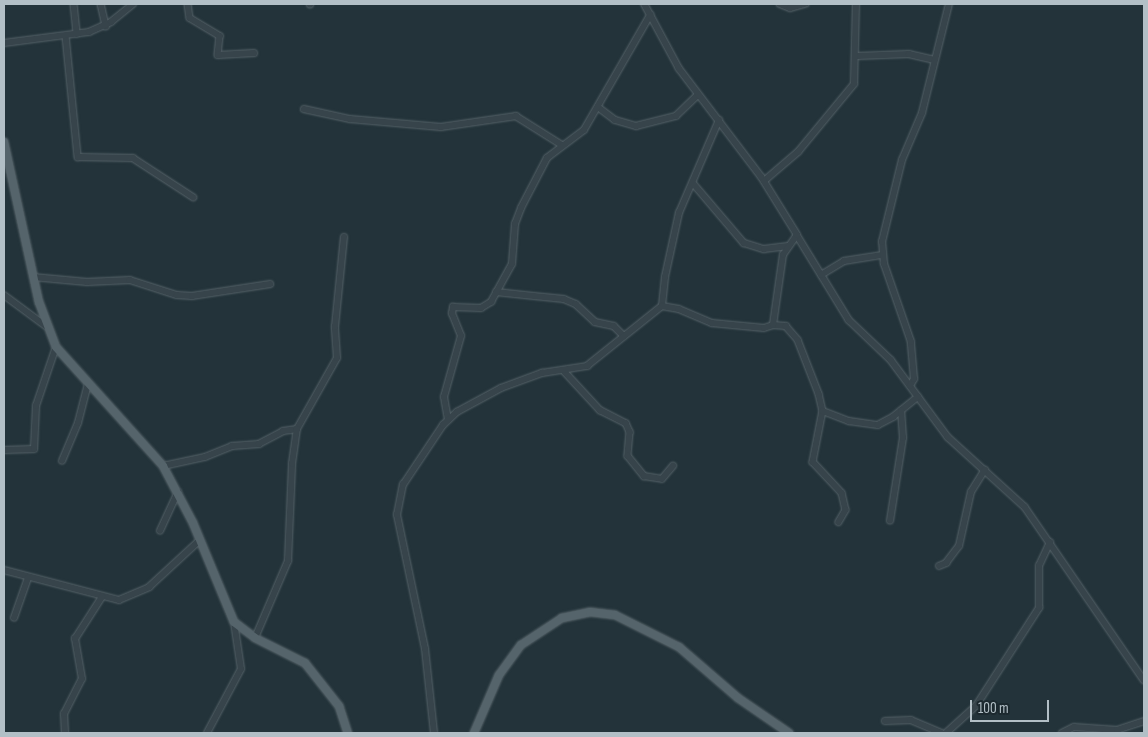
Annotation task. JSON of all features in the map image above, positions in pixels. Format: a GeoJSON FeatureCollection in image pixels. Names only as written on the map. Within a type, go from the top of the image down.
{"type":"FeatureCollection","features":[{"type":"Feature","properties":{"kind":"main road"},"geometry":{"type":"LineString","coordinates":[[4,142],[32,277],[46,326],[56,347],[163,466],[178,492],[234,622],[255,638],[305,663],[316,674],[339,706],[348,733]]}},
{"type":"Feature","properties":{"kind":"main road"},"geometry":{"type":"LineString","coordinates":[[474,733],[499,675],[521,645],[562,618],[590,612],[615,615],[679,647],[738,698],[789,733]]}},
{"type":"Feature","properties":{"kind":"street"},"geometry":{"type":"LineString","coordinates":[[74,4],[77,34]]}},
{"type":"Feature","properties":{"kind":"street"},"geometry":{"type":"LineString","coordinates":[[101,4],[106,26]]}},
{"type":"Feature","properties":{"kind":"street"},"geometry":{"type":"LineString","coordinates":[[4,43],[66,36],[106,26],[132,4]]}},
{"type":"Feature","properties":{"kind":"street"},"geometry":{"type":"LineString","coordinates":[[188,4],[190,18],[220,36],[218,55],[254,53]]}},
{"type":"Feature","properties":{"kind":"street"},"geometry":{"type":"LineString","coordinates":[[644,4],[672,58],[764,181],[849,320],[890,360],[948,437],[1025,507],[1144,680]]}},
{"type":"Feature","properties":{"kind":"street"},"geometry":{"type":"LineString","coordinates":[[780,4],[790,8],[805,4]]}},
{"type":"Feature","properties":{"kind":"street"},"geometry":{"type":"LineString","coordinates":[[764,181],[798,152],[849,92],[856,74],[856,4]]}},
{"type":"Feature","properties":{"kind":"street"},"geometry":{"type":"LineString","coordinates":[[910,386],[914,379],[911,342],[881,255],[899,168],[922,113],[949,4]]}},
{"type":"Feature","properties":{"kind":"street"},"geometry":{"type":"LineString","coordinates":[[448,420],[444,397],[462,336],[451,310],[456,306],[470,309],[488,305],[512,264],[515,224],[521,208],[547,158],[562,144],[580,134],[598,107],[650,16]]}},
{"type":"Feature","properties":{"kind":"street"},"geometry":{"type":"LineString","coordinates":[[66,36],[78,157],[133,158],[193,197]]}},
{"type":"Feature","properties":{"kind":"street"},"geometry":{"type":"LineString","coordinates":[[856,56],[909,54],[934,60]]}},
{"type":"Feature","properties":{"kind":"street"},"geometry":{"type":"LineString","coordinates":[[598,107],[615,120],[636,126],[676,116],[698,95]]}},
{"type":"Feature","properties":{"kind":"street"},"geometry":{"type":"LineString","coordinates":[[304,109],[350,118],[441,127],[516,116],[562,144]]}},
{"type":"Feature","properties":{"kind":"street"},"geometry":{"type":"LineString","coordinates":[[434,733],[425,649],[397,515],[403,485],[448,420],[501,388],[542,373],[565,372],[587,366],[662,306],[665,276],[679,213],[719,120]]}},
{"type":"Feature","properties":{"kind":"street"},"geometry":{"type":"LineString","coordinates":[[693,183],[744,243],[764,249],[788,246]]}},
{"type":"Feature","properties":{"kind":"street"},"geometry":{"type":"LineString","coordinates":[[773,324],[782,261],[788,246],[797,236]]}},
{"type":"Feature","properties":{"kind":"street"},"geometry":{"type":"LineString","coordinates":[[255,638],[288,561],[292,464],[297,429],[337,358],[335,326],[344,237]]}},
{"type":"Feature","properties":{"kind":"street"},"geometry":{"type":"LineString","coordinates":[[821,275],[844,261],[881,255]]}},
{"type":"Feature","properties":{"kind":"street"},"geometry":{"type":"LineString","coordinates":[[32,277],[87,282],[130,280],[178,296],[192,296],[270,284]]}},
{"type":"Feature","properties":{"kind":"street"},"geometry":{"type":"LineString","coordinates":[[496,292],[564,299],[576,304],[595,322],[614,326],[624,336]]}},
{"type":"Feature","properties":{"kind":"street"},"geometry":{"type":"LineString","coordinates":[[4,295],[46,326]]}},
{"type":"Feature","properties":{"kind":"street"},"geometry":{"type":"LineString","coordinates":[[4,300],[11,301]]}},
{"type":"Feature","properties":{"kind":"street"},"geometry":{"type":"LineString","coordinates":[[662,306],[679,309],[712,323],[764,328],[773,324],[786,326],[798,340],[823,411],[813,462],[842,493],[846,510],[839,522]]}},
{"type":"Feature","properties":{"kind":"street"},"geometry":{"type":"LineString","coordinates":[[4,450],[34,449],[36,406],[56,347]]}},
{"type":"Feature","properties":{"kind":"street"},"geometry":{"type":"LineString","coordinates":[[565,372],[600,410],[626,423],[630,432],[628,456],[644,476],[662,479],[673,466]]}},
{"type":"Feature","properties":{"kind":"street"},"geometry":{"type":"LineString","coordinates":[[62,461],[78,423],[88,384]]}},
{"type":"Feature","properties":{"kind":"street"},"geometry":{"type":"LineString","coordinates":[[823,411],[871,425],[883,424],[918,398]]}},
{"type":"Feature","properties":{"kind":"street"},"geometry":{"type":"LineString","coordinates":[[890,521],[903,438],[901,411]]}},
{"type":"Feature","properties":{"kind":"street"},"geometry":{"type":"LineString","coordinates":[[163,466],[205,457],[232,446],[259,444],[283,431],[297,429]]}},
{"type":"Feature","properties":{"kind":"street"},"geometry":{"type":"LineString","coordinates":[[939,566],[946,563],[960,546],[971,492],[985,470]]}},
{"type":"Feature","properties":{"kind":"street"},"geometry":{"type":"LineString","coordinates":[[160,531],[178,492]]}},
{"type":"Feature","properties":{"kind":"street"},"geometry":{"type":"LineString","coordinates":[[4,570],[28,578],[74,587],[102,598],[119,600],[139,594],[199,541]]}},
{"type":"Feature","properties":{"kind":"street"},"geometry":{"type":"LineString","coordinates":[[946,733],[976,706],[1039,608],[1039,566],[1050,542]]}},
{"type":"Feature","properties":{"kind":"street"},"geometry":{"type":"LineString","coordinates":[[14,618],[28,578]]}},
{"type":"Feature","properties":{"kind":"street"},"geometry":{"type":"LineString","coordinates":[[66,733],[64,714],[82,679],[75,639],[102,598]]}},
{"type":"Feature","properties":{"kind":"street"},"geometry":{"type":"LineString","coordinates":[[208,733],[241,669],[234,622]]}},
{"type":"Feature","properties":{"kind":"street"},"geometry":{"type":"LineString","coordinates":[[886,721],[911,720],[941,733]]}},
{"type":"Feature","properties":{"kind":"street"},"geometry":{"type":"LineString","coordinates":[[1062,733],[1074,726],[1117,730],[1144,720]]}}]}
